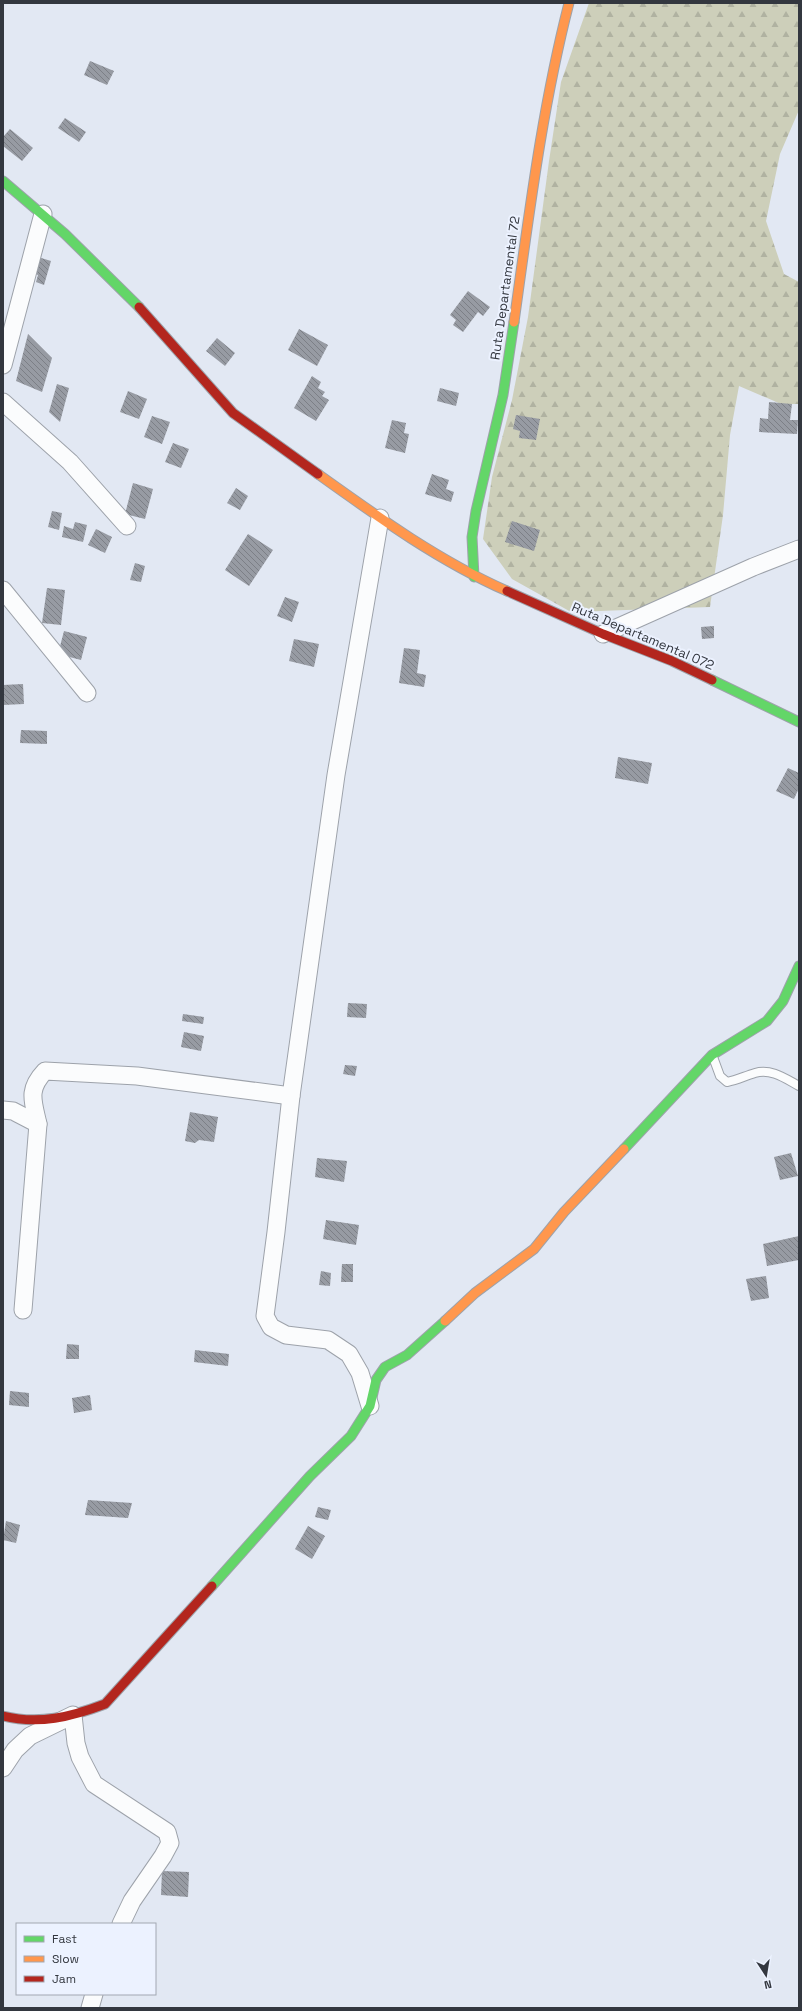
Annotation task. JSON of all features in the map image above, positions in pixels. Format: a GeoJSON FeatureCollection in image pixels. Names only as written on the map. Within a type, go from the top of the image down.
{"type":"FeatureCollection","features":[{"type":"Feature","properties":{"kind":"main road","name":"Ruta Departamental 72"},"geometry":{"type":"LineString","coordinates":[[474,577],[473,533],[480,485],[506,378],[543,119],[559,37],[569,3]]}},
{"type":"Feature","properties":{"kind":"main road","name":"Ruta Departamental 072"},"geometry":{"type":"LineString","coordinates":[[3,181],[43,214],[136,303],[232,413],[380,518],[474,577],[603,634],[672,661],[799,722]]}},
{"type":"Feature","properties":{"kind":"main road"},"geometry":{"type":"LineString","coordinates":[[3,1716],[18,1721],[46,1721],[73,1715],[105,1704],[310,1476],[351,1436],[370,1406],[376,1380],[385,1367],[407,1354],[475,1293],[534,1249],[564,1212],[712,1055],[767,1021],[783,1001],[799,966]]}},
{"type":"Feature","properties":{"kind":"street"},"geometry":{"type":"LineString","coordinates":[[3,365],[43,214]]}},
{"type":"Feature","properties":{"kind":"street"},"geometry":{"type":"LineString","coordinates":[[3,402],[70,462],[127,526]]}},
{"type":"Feature","properties":{"kind":"street"},"geometry":{"type":"LineString","coordinates":[[370,1406],[360,1373],[349,1354],[328,1340],[286,1335],[271,1327],[265,1316],[276,1240],[291,1096],[336,775],[380,518]]}},
{"type":"Feature","properties":{"kind":"street"},"geometry":{"type":"LineString","coordinates":[[603,634],[753,567],[799,550]]}},
{"type":"Feature","properties":{"kind":"street"},"geometry":{"type":"LineString","coordinates":[[3,590],[87,693]]}},
{"type":"Feature","properties":{"kind":"street"},"geometry":{"type":"LineString","coordinates":[[23,1310],[38,1124],[32,1096],[36,1081],[45,1071],[137,1076],[291,1096]]}},
{"type":"Feature","properties":{"kind":"street"},"geometry":{"type":"LineString","coordinates":[[3,1110],[13,1111],[38,1124]]}},
{"type":"Feature","properties":{"kind":"street"},"geometry":{"type":"LineString","coordinates":[[3,1768],[15,1750],[30,1736],[73,1715],[76,1743],[80,1757],[94,1784],[167,1832],[170,1843],[163,1856],[132,1900],[121,1923]]}},
{"type":"Feature","properties":{"kind":"street"},"geometry":{"type":"LineString","coordinates":[[90,2008],[94,1995]]}},
{"type":"Feature","properties":{"kind":"lane"},"geometry":{"type":"LineString","coordinates":[[712,1055],[720,1076],[727,1082],[756,1072],[769,1072],[779,1075],[799,1086]]}},
{"type":"Feature","properties":{"kind":"green space"},"geometry":{"type":"Polygon","coordinates":[[[589,3],[799,3],[799,110],[780,154],[766,221],[784,274],[799,282],[799,404],[781,404],[739,386],[730,435],[723,515],[710,607],[571,612],[512,579],[483,539],[492,477],[512,400],[528,317],[561,82],[589,3]]]}},
{"type":"Feature","properties":{"kind":"building"},"geometry":{"type":"Polygon","coordinates":[[[90,61],[114,71],[107,85],[84,75],[90,61]]]}},
{"type":"Feature","properties":{"kind":"building"},"geometry":{"type":"Polygon","coordinates":[[[65,118],[86,132],[79,142],[58,128],[65,118]]]}},
{"type":"Feature","properties":{"kind":"building"},"geometry":{"type":"Polygon","coordinates":[[[10,129],[33,148],[22,161],[3,146],[3,137],[10,129]]]}},
{"type":"Feature","properties":{"kind":"building"},"geometry":{"type":"Polygon","coordinates":[[[38,257],[51,261],[44,285],[36,282],[38,275],[33,273],[38,257]]]}},
{"type":"Feature","properties":{"kind":"building"},"geometry":{"type":"Polygon","coordinates":[[[468,291],[490,307],[483,316],[478,312],[463,332],[453,325],[456,320],[450,315],[468,291]]]}},
{"type":"Feature","properties":{"kind":"building"},"geometry":{"type":"Polygon","coordinates":[[[299,329],[328,345],[317,366],[288,350],[299,329]]]}},
{"type":"Feature","properties":{"kind":"building"},"geometry":{"type":"Polygon","coordinates":[[[28,334],[52,358],[42,392],[16,381],[28,334]]]}},
{"type":"Feature","properties":{"kind":"building"},"geometry":{"type":"Polygon","coordinates":[[[217,338],[235,353],[225,366],[206,351],[217,338]]]}},
{"type":"Feature","properties":{"kind":"building"},"geometry":{"type":"Polygon","coordinates":[[[312,376],[321,382],[318,388],[325,392],[322,396],[329,400],[316,421],[294,408],[312,376]]]}},
{"type":"Feature","properties":{"kind":"building"},"geometry":{"type":"Polygon","coordinates":[[[57,384],[69,388],[60,422],[49,412],[57,384]]]}},
{"type":"Feature","properties":{"kind":"building"},"geometry":{"type":"Polygon","coordinates":[[[440,388],[459,393],[456,406],[437,401],[440,388]]]}},
{"type":"Feature","properties":{"kind":"building"},"geometry":{"type":"Polygon","coordinates":[[[128,391],[147,399],[139,419],[120,412],[128,391]]]}},
{"type":"Feature","properties":{"kind":"building"},"geometry":{"type":"Polygon","coordinates":[[[769,402],[792,404],[790,420],[798,420],[797,434],[759,432],[760,418],[768,419],[769,402]]]}},
{"type":"Feature","properties":{"kind":"building"},"geometry":{"type":"Polygon","coordinates":[[[516,415],[540,419],[536,440],[519,438],[520,431],[513,429],[516,415]]]}},
{"type":"Feature","properties":{"kind":"building"},"geometry":{"type":"Polygon","coordinates":[[[152,416],[170,422],[162,444],[144,437],[152,416]]]}},
{"type":"Feature","properties":{"kind":"building"},"geometry":{"type":"Polygon","coordinates":[[[392,420],[406,423],[404,433],[409,434],[405,453],[385,448],[392,420]]]}},
{"type":"Feature","properties":{"kind":"building"},"geometry":{"type":"Polygon","coordinates":[[[173,443],[189,449],[181,468],[165,462],[173,443]]]}},
{"type":"Feature","properties":{"kind":"building"},"geometry":{"type":"Polygon","coordinates":[[[432,474],[449,480],[446,489],[454,492],[451,502],[425,494],[432,474]]]}},
{"type":"Feature","properties":{"kind":"building"},"geometry":{"type":"Polygon","coordinates":[[[133,483],[153,489],[145,519],[125,514],[133,483]]]}},
{"type":"Feature","properties":{"kind":"building"},"geometry":{"type":"Polygon","coordinates":[[[236,488],[248,496],[240,510],[227,503],[236,488]]]}},
{"type":"Feature","properties":{"kind":"building"},"geometry":{"type":"Polygon","coordinates":[[[52,511],[62,513],[59,530],[48,527],[52,511]]]}},
{"type":"Feature","properties":{"kind":"building"},"geometry":{"type":"Polygon","coordinates":[[[512,521],[540,530],[534,551],[505,542],[512,521]]]}},
{"type":"Feature","properties":{"kind":"building"},"geometry":{"type":"Polygon","coordinates":[[[75,522],[87,525],[83,542],[62,537],[64,526],[73,529],[75,522]]]}},
{"type":"Feature","properties":{"kind":"building"},"geometry":{"type":"Polygon","coordinates":[[[96,529],[112,537],[105,553],[88,545],[96,529]]]}},
{"type":"Feature","properties":{"kind":"building"},"geometry":{"type":"Polygon","coordinates":[[[248,534],[273,550],[249,586],[225,570],[248,534]]]}},
{"type":"Feature","properties":{"kind":"building"},"geometry":{"type":"Polygon","coordinates":[[[135,563],[145,566],[141,582],[130,580],[135,563]]]}},
{"type":"Feature","properties":{"kind":"building"},"geometry":{"type":"Polygon","coordinates":[[[47,588],[65,590],[61,625],[42,623],[47,588]]]}},
{"type":"Feature","properties":{"kind":"building"},"geometry":{"type":"Polygon","coordinates":[[[285,597],[299,602],[292,622],[277,616],[285,597]]]}},
{"type":"Feature","properties":{"kind":"building"},"geometry":{"type":"Polygon","coordinates":[[[714,626],[714,638],[702,639],[701,627],[714,626]]]}},
{"type":"Feature","properties":{"kind":"building"},"geometry":{"type":"Polygon","coordinates":[[[64,631],[87,637],[81,660],[58,654],[64,631]]]}},
{"type":"Feature","properties":{"kind":"building"},"geometry":{"type":"Polygon","coordinates":[[[294,639],[319,644],[314,667],[289,661],[294,639]]]}},
{"type":"Feature","properties":{"kind":"building"},"geometry":{"type":"Polygon","coordinates":[[[404,648],[420,650],[417,673],[426,675],[424,687],[399,683],[404,648]]]}},
{"type":"Feature","properties":{"kind":"building"},"geometry":{"type":"Polygon","coordinates":[[[23,684],[24,704],[3,705],[3,685],[23,684]]]}},
{"type":"Feature","properties":{"kind":"building"},"geometry":{"type":"Polygon","coordinates":[[[21,730],[47,731],[47,744],[20,743],[21,730]]]}},
{"type":"Feature","properties":{"kind":"building"},"geometry":{"type":"Polygon","coordinates":[[[618,757],[652,763],[648,784],[615,778],[618,757]]]}},
{"type":"Feature","properties":{"kind":"building"},"geometry":{"type":"Polygon","coordinates":[[[788,768],[799,773],[799,788],[794,799],[776,791],[788,768]]]}},
{"type":"Feature","properties":{"kind":"building"},"geometry":{"type":"Polygon","coordinates":[[[348,1003],[367,1004],[366,1018],[347,1017],[348,1003]]]}},
{"type":"Feature","properties":{"kind":"building"},"geometry":{"type":"Polygon","coordinates":[[[183,1014],[204,1017],[203,1024],[182,1021],[183,1014]]]}},
{"type":"Feature","properties":{"kind":"building"},"geometry":{"type":"Polygon","coordinates":[[[184,1032],[204,1036],[201,1051],[181,1047],[184,1032]]]}},
{"type":"Feature","properties":{"kind":"building"},"geometry":{"type":"Polygon","coordinates":[[[345,1065],[357,1066],[355,1076],[343,1074],[345,1065]]]}},
{"type":"Feature","properties":{"kind":"building"},"geometry":{"type":"Polygon","coordinates":[[[190,1112],[218,1117],[214,1142],[199,1140],[195,1143],[185,1141],[190,1112]]]}},
{"type":"Feature","properties":{"kind":"building"},"geometry":{"type":"Polygon","coordinates":[[[791,1153],[798,1176],[780,1180],[774,1157],[791,1153]]]}},
{"type":"Feature","properties":{"kind":"building"},"geometry":{"type":"Polygon","coordinates":[[[317,1158],[347,1161],[344,1182],[315,1177],[317,1158]]]}},
{"type":"Feature","properties":{"kind":"building"},"geometry":{"type":"Polygon","coordinates":[[[326,1220],[359,1225],[356,1245],[323,1239],[326,1220]]]}},
{"type":"Feature","properties":{"kind":"building"},"geometry":{"type":"Polygon","coordinates":[[[799,1236],[799,1260],[767,1266],[763,1244],[799,1236]]]}},
{"type":"Feature","properties":{"kind":"building"},"geometry":{"type":"Polygon","coordinates":[[[342,1264],[353,1264],[353,1282],[341,1282],[342,1264]]]}},
{"type":"Feature","properties":{"kind":"building"},"geometry":{"type":"Polygon","coordinates":[[[321,1271],[331,1273],[330,1286],[319,1285],[321,1271]]]}},
{"type":"Feature","properties":{"kind":"building"},"geometry":{"type":"Polygon","coordinates":[[[766,1276],[769,1298],[751,1301],[746,1279],[766,1276]]]}},
{"type":"Feature","properties":{"kind":"building"},"geometry":{"type":"Polygon","coordinates":[[[67,1344],[79,1345],[79,1359],[66,1359],[67,1344]]]}},
{"type":"Feature","properties":{"kind":"building"},"geometry":{"type":"Polygon","coordinates":[[[195,1350],[229,1354],[228,1366],[194,1362],[195,1350]]]}},
{"type":"Feature","properties":{"kind":"building"},"geometry":{"type":"Polygon","coordinates":[[[10,1391],[29,1393],[29,1407],[9,1405],[10,1391]]]}},
{"type":"Feature","properties":{"kind":"building"},"geometry":{"type":"Polygon","coordinates":[[[90,1395],[92,1410],[74,1413],[72,1398],[90,1395]]]}},
{"type":"Feature","properties":{"kind":"building"},"geometry":{"type":"Polygon","coordinates":[[[88,1500],[132,1503],[128,1518],[85,1515],[88,1500]]]}},
{"type":"Feature","properties":{"kind":"building"},"geometry":{"type":"Polygon","coordinates":[[[318,1507],[331,1510],[328,1520],[315,1517],[318,1507]]]}},
{"type":"Feature","properties":{"kind":"building"},"geometry":{"type":"Polygon","coordinates":[[[6,1521],[20,1525],[16,1543],[3,1540],[6,1521]]]}},
{"type":"Feature","properties":{"kind":"building"},"geometry":{"type":"Polygon","coordinates":[[[308,1526],[325,1536],[312,1559],[295,1549],[308,1526]]]}},
{"type":"Feature","properties":{"kind":"building"},"geometry":{"type":"Polygon","coordinates":[[[162,1871],[189,1872],[188,1897],[161,1895],[162,1871]]]}},
{"type":"Feature","properties":{"kind":"traffic: fast"},"geometry":{"type":"LineString","coordinates":[[3,181],[65,234],[139,307]]}},
{"type":"Feature","properties":{"kind":"traffic: fast"},"geometry":{"type":"LineString","coordinates":[[474,577],[472,537],[476,511],[503,395],[514,322]]}},
{"type":"Feature","properties":{"kind":"traffic: fast"},"geometry":{"type":"LineString","coordinates":[[712,680],[799,722]]}},
{"type":"Feature","properties":{"kind":"traffic: fast"},"geometry":{"type":"LineString","coordinates":[[624,1149],[712,1055],[767,1021],[783,1001],[799,966]]}},
{"type":"Feature","properties":{"kind":"traffic: fast"},"geometry":{"type":"LineString","coordinates":[[212,1586],[310,1476],[351,1436],[370,1406],[376,1380],[385,1367],[407,1355],[445,1321]]}},
{"type":"Feature","properties":{"kind":"traffic: slow"},"geometry":{"type":"LineString","coordinates":[[514,322],[544,122],[551,82],[569,3]]}},
{"type":"Feature","properties":{"kind":"traffic: slow"},"geometry":{"type":"LineString","coordinates":[[318,474],[386,522],[433,552],[507,591]]}},
{"type":"Feature","properties":{"kind":"traffic: slow"},"geometry":{"type":"LineString","coordinates":[[445,1321],[475,1293],[534,1249],[564,1212],[624,1149]]}},
{"type":"Feature","properties":{"kind":"traffic: jam"},"geometry":{"type":"LineString","coordinates":[[139,307],[233,413],[318,474]]}},
{"type":"Feature","properties":{"kind":"traffic: jam"},"geometry":{"type":"LineString","coordinates":[[507,591],[603,634],[672,661],[712,680]]}},
{"type":"Feature","properties":{"kind":"traffic: jam"},"geometry":{"type":"LineString","coordinates":[[3,1716],[16,1719],[42,1720],[80,1713],[105,1704],[212,1586]]}}]}
